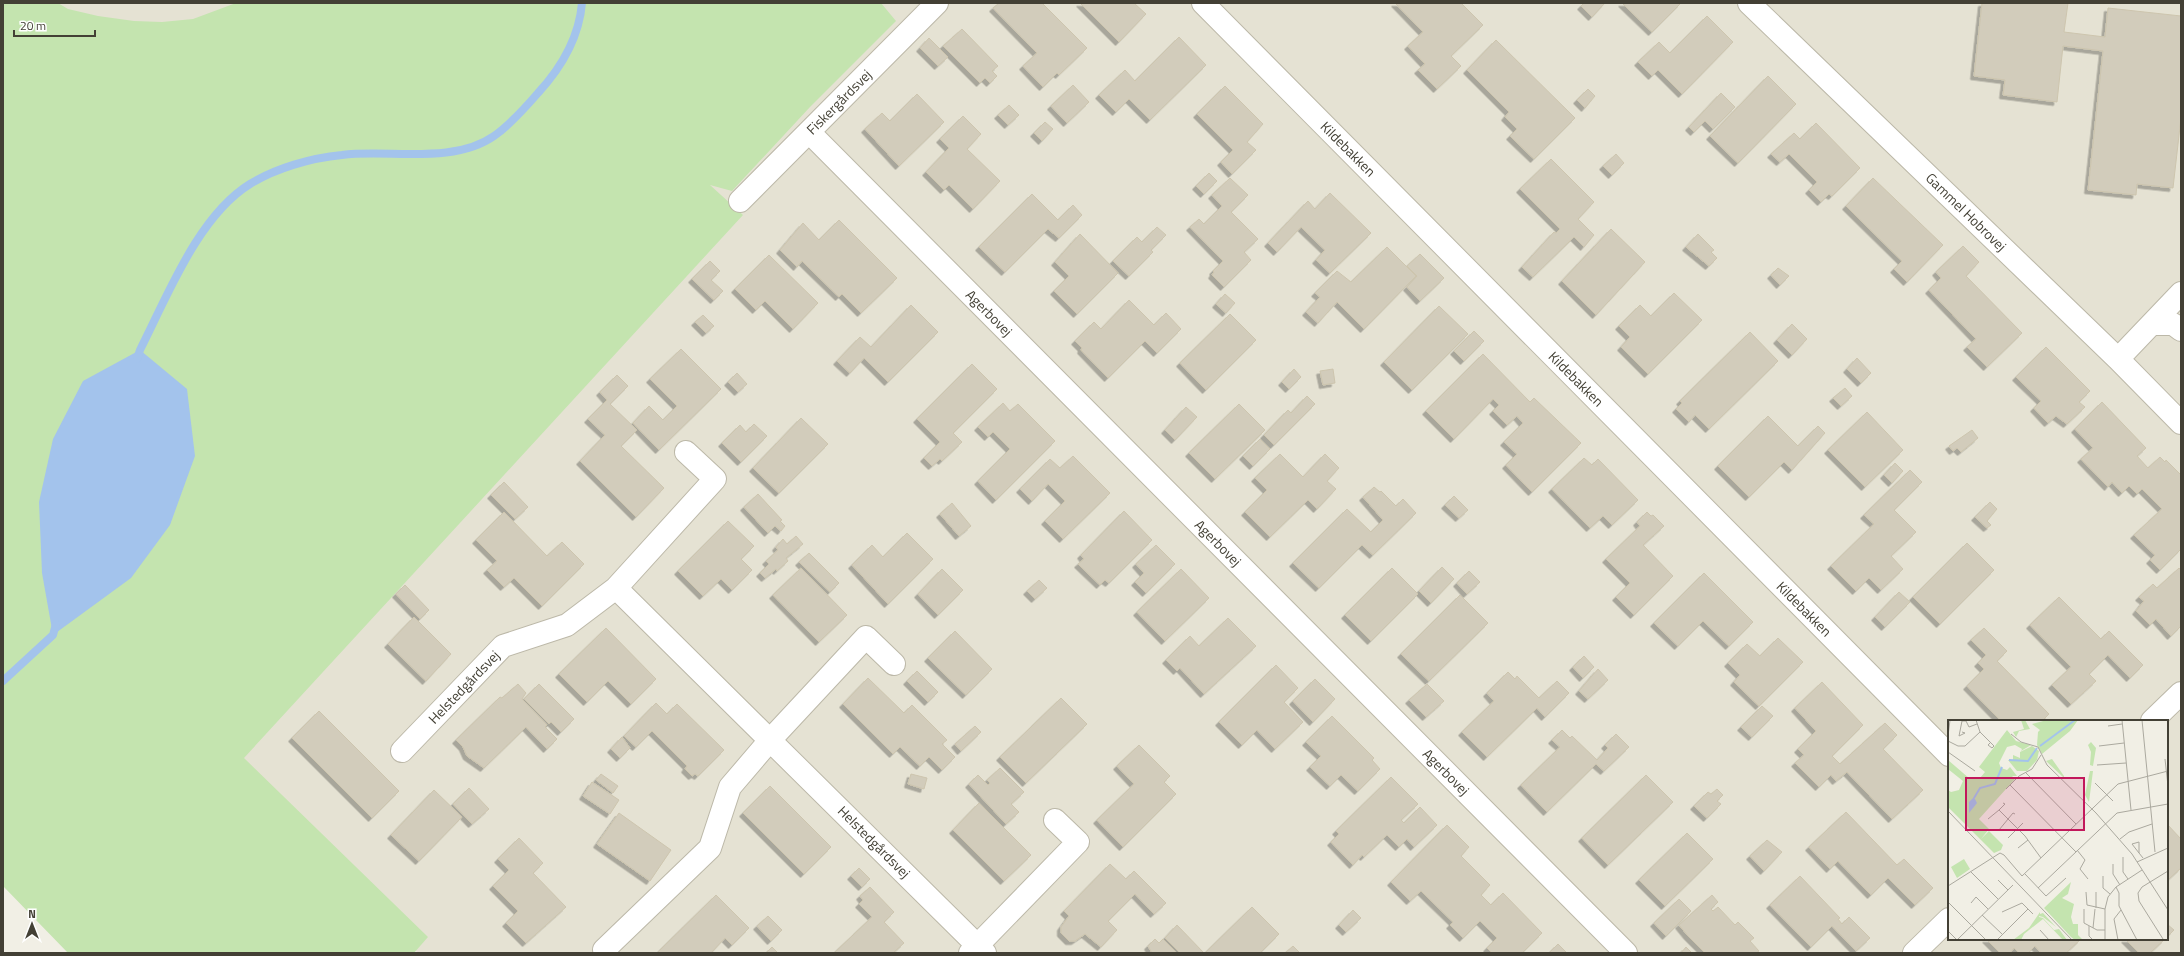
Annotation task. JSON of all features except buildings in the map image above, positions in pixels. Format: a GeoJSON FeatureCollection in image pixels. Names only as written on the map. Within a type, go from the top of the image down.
{"type":"FeatureCollection","features":[{"type":"Feature","properties":{"kind":"street","name":"Fiskergårdsvej"},"geometry":{"type":"LineString","coordinates":[[740,201],[937,3]]}},
{"type":"Feature","properties":{"kind":"street","name":"Kildebakken"},"geometry":{"type":"LineString","coordinates":[[1203,3],[1948,754]]}},
{"type":"Feature","properties":{"kind":"street","name":"Gammel Hobrovej"},"geometry":{"type":"LineString","coordinates":[[1749,3],[2118,359],[2181,423]]}},
{"type":"Feature","properties":{"kind":"street","name":"Agerbovej"},"geometry":{"type":"LineString","coordinates":[[809,132],[1626,953]]}},
{"type":"Feature","properties":{"kind":"street"},"geometry":{"type":"LineString","coordinates":[[2118,359],[2181,293]]}},
{"type":"Feature","properties":{"kind":"street"},"geometry":{"type":"LineString","coordinates":[[2152,324],[2173,324],[2181,330]]}},
{"type":"Feature","properties":{"kind":"street","name":"Helstedgårdsvej"},"geometry":{"type":"LineString","coordinates":[[402,751],[503,646],[567,625],[616,588],[714,479],[686,452]]}},
{"type":"Feature","properties":{"kind":"street","name":"Helstedgårdsvej"},"geometry":{"type":"LineString","coordinates":[[616,588],[771,739],[978,950],[1078,842],[1055,820]]}},
{"type":"Feature","properties":{"kind":"street"},"geometry":{"type":"LineString","coordinates":[[604,950],[710,848],[730,787],[771,739],[866,637],[894,664]]}},
{"type":"Feature","properties":{"kind":"street"},"geometry":{"type":"LineString","coordinates":[[2153,720],[2181,692]]}},
{"type":"Feature","properties":{"kind":"street"},"geometry":{"type":"LineString","coordinates":[[1914,953],[1948,920]]}},
{"type":"Feature","properties":{"kind":"shaded area"},"geometry":{"type":"Polygon","coordinates":[[[3,3],[2181,3],[2181,953],[418,953],[231,766],[3,3]]]}},
{"type":"Feature","properties":{"kind":"green space"},"geometry":{"type":"Polygon","coordinates":[[[3,3],[58,3],[68,9],[98,16],[134,21],[162,22],[193,19],[236,3],[881,3],[896,21],[810,107],[732,191],[710,185],[743,215],[244,758],[428,937],[414,953],[68,953],[3,886],[3,3]]]}},
{"type":"Feature","properties":{"kind":"water"},"geometry":{"type":"Polygon","coordinates":[[[140,350],[187,389],[195,456],[170,525],[131,578],[53,635],[42,573],[39,502],[53,439],[83,381],[140,350]]]}},
{"type":"Feature","properties":{"kind":"waterway"},"geometry":{"type":"LineString","coordinates":[[137,359],[161,306],[186,259],[199,237],[231,198],[260,178],[306,161],[342,155],[440,153],[478,145],[506,127],[523,110],[554,73],[568,52],[573,40],[582,3]]}},
{"type":"Feature","properties":{"kind":"waterway"},"geometry":{"type":"LineString","coordinates":[[3,681],[53,635],[56,624]]}}]}
